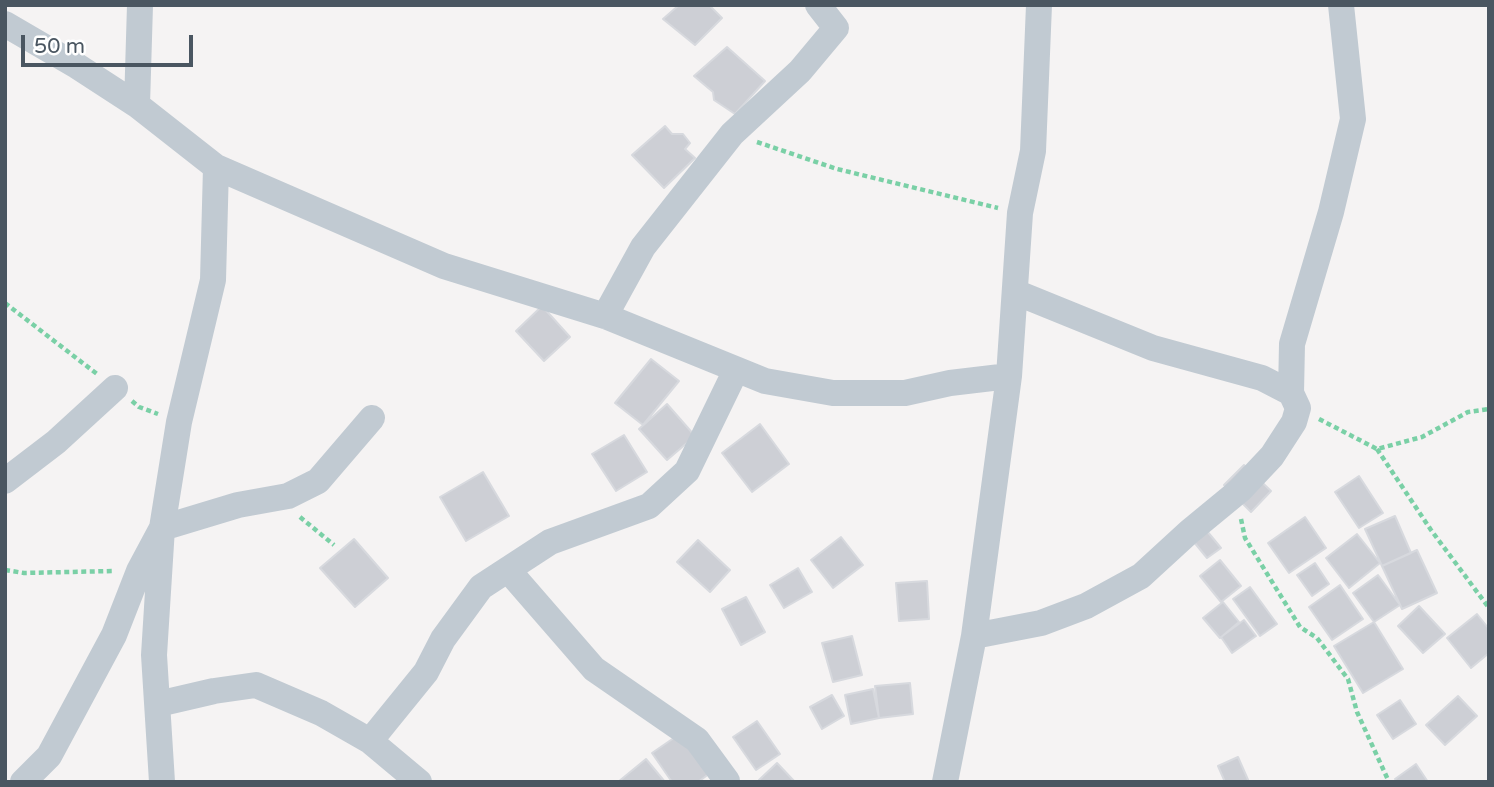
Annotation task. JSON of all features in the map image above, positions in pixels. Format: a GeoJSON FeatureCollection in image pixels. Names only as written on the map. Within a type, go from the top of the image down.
{"type":"FeatureCollection","features":[{"type":"Feature","properties":{"kind":"street"},"geometry":{"type":"LineString","coordinates":[[137,104],[140,5]]}},
{"type":"Feature","properties":{"kind":"street"},"geometry":{"type":"LineString","coordinates":[[605,316],[643,247],[732,134],[800,71],[836,28],[818,5]]}},
{"type":"Feature","properties":{"kind":"street"},"geometry":{"type":"LineString","coordinates":[[945,782],[974,636],[1009,376],[1020,213],[1033,151],[1039,5]]}},
{"type":"Feature","properties":{"kind":"street"},"geometry":{"type":"LineString","coordinates":[[974,636],[1041,623],[1086,606],[1141,576],[1240,490],[1272,456],[1294,422],[1292,344],[1331,212],[1353,120],[1342,5]]}},
{"type":"Feature","properties":{"kind":"street"},"geometry":{"type":"LineString","coordinates":[[5,23],[137,104],[216,167],[444,267],[605,316],[736,370],[765,380],[833,393],[905,393],[950,383],[1009,376]]}},
{"type":"Feature","properties":{"kind":"street"},"geometry":{"type":"LineString","coordinates":[[162,782],[154,654],[162,528],[179,422],[213,280],[216,167]]}},
{"type":"Feature","properties":{"kind":"street"},"geometry":{"type":"LineString","coordinates":[[1015,292],[1153,348],[1262,378],[1295,401]]}},
{"type":"Feature","properties":{"kind":"street"},"geometry":{"type":"LineString","coordinates":[[370,741],[426,672],[443,639],[481,587],[550,542],[649,506],[687,471],[736,370]]}},
{"type":"Feature","properties":{"kind":"street"},"geometry":{"type":"LineString","coordinates":[[5,481],[56,442],[115,388]]}},
{"type":"Feature","properties":{"kind":"street"},"geometry":{"type":"LineString","coordinates":[[23,782],[49,756],[114,635],[139,571],[162,528],[238,505],[288,496],[318,481],[372,418]]}},
{"type":"Feature","properties":{"kind":"street"},"geometry":{"type":"LineString","coordinates":[[508,570],[593,669],[697,740],[727,781],[725,782]]}},
{"type":"Feature","properties":{"kind":"street"},"geometry":{"type":"LineString","coordinates":[[158,704],[214,691],[256,685],[321,713],[370,741],[419,782]]}},
{"type":"Feature","properties":{"kind":"path"},"geometry":{"type":"LineString","coordinates":[[732,134],[838,169],[1020,213]]}},
{"type":"Feature","properties":{"kind":"path"},"geometry":{"type":"LineString","coordinates":[[5,303],[139,407],[179,422]]}},
{"type":"Feature","properties":{"kind":"path"},"geometry":{"type":"LineString","coordinates":[[1295,401],[1377,449],[1431,530],[1489,608]]}},
{"type":"Feature","properties":{"kind":"path"},"geometry":{"type":"LineString","coordinates":[[1377,449],[1422,437],[1468,412],[1489,409]]}},
{"type":"Feature","properties":{"kind":"path"},"geometry":{"type":"LineString","coordinates":[[1240,490],[1245,538],[1300,627],[1317,638],[1348,680],[1357,712],[1389,782]]}},
{"type":"Feature","properties":{"kind":"path"},"geometry":{"type":"LineString","coordinates":[[269,499],[295,514],[334,545]]}},
{"type":"Feature","properties":{"kind":"path"},"geometry":{"type":"LineString","coordinates":[[5,570],[24,573],[139,571]]}},
{"type":"Feature","properties":{"kind":"building"},"geometry":{"type":"Polygon","coordinates":[[[679,5],[709,5],[722,18],[695,45],[663,19],[679,5]]]}},
{"type":"Feature","properties":{"kind":"building"},"geometry":{"type":"Polygon","coordinates":[[[727,47],[765,81],[735,114],[714,100],[713,92],[694,76],[727,47]]]}},
{"type":"Feature","properties":{"kind":"building"},"geometry":{"type":"Polygon","coordinates":[[[665,126],[672,134],[683,134],[690,143],[685,149],[695,158],[664,188],[632,155],[665,126]]]}},
{"type":"Feature","properties":{"kind":"building"},"geometry":{"type":"Polygon","coordinates":[[[542,306],[570,337],[544,361],[516,331],[542,306]]]}},
{"type":"Feature","properties":{"kind":"building"},"geometry":{"type":"Polygon","coordinates":[[[651,359],[679,381],[643,425],[615,403],[651,359]]]}},
{"type":"Feature","properties":{"kind":"building"},"geometry":{"type":"Polygon","coordinates":[[[667,404],[695,436],[667,460],[639,429],[667,404]]]}},
{"type":"Feature","properties":{"kind":"building"},"geometry":{"type":"Polygon","coordinates":[[[760,424],[789,464],[752,492],[722,453],[760,424]]]}},
{"type":"Feature","properties":{"kind":"building"},"geometry":{"type":"Polygon","coordinates":[[[624,435],[647,472],[616,491],[592,454],[624,435]]]}},
{"type":"Feature","properties":{"kind":"building"},"geometry":{"type":"Polygon","coordinates":[[[1244,465],[1271,491],[1251,512],[1224,485],[1244,465]]]}},
{"type":"Feature","properties":{"kind":"building"},"geometry":{"type":"Polygon","coordinates":[[[483,472],[509,516],[466,541],[440,497],[483,472]]]}},
{"type":"Feature","properties":{"kind":"building"},"geometry":{"type":"Polygon","coordinates":[[[1359,476],[1383,513],[1359,528],[1335,492],[1359,476]]]}},
{"type":"Feature","properties":{"kind":"building"},"geometry":{"type":"Polygon","coordinates":[[[1395,516],[1411,553],[1382,566],[1365,529],[1395,516]]]}},
{"type":"Feature","properties":{"kind":"building"},"geometry":{"type":"Polygon","coordinates":[[[1305,517],[1326,548],[1289,573],[1268,543],[1305,517]]]}},
{"type":"Feature","properties":{"kind":"building"},"geometry":{"type":"Polygon","coordinates":[[[1202,525],[1221,548],[1207,558],[1189,536],[1202,525]]]}},
{"type":"Feature","properties":{"kind":"building"},"geometry":{"type":"Polygon","coordinates":[[[1357,534],[1380,563],[1349,588],[1326,558],[1357,534]]]}},
{"type":"Feature","properties":{"kind":"building"},"geometry":{"type":"Polygon","coordinates":[[[841,537],[863,565],[833,588],[811,560],[841,537]]]}},
{"type":"Feature","properties":{"kind":"building"},"geometry":{"type":"Polygon","coordinates":[[[354,539],[388,578],[355,607],[320,568],[354,539]]]}},
{"type":"Feature","properties":{"kind":"building"},"geometry":{"type":"Polygon","coordinates":[[[698,540],[730,570],[710,592],[677,562],[698,540]]]}},
{"type":"Feature","properties":{"kind":"building"},"geometry":{"type":"Polygon","coordinates":[[[1417,550],[1437,593],[1402,609],[1382,566],[1417,550]]]}},
{"type":"Feature","properties":{"kind":"building"},"geometry":{"type":"Polygon","coordinates":[[[1220,560],[1241,586],[1221,602],[1200,576],[1220,560]]]}},
{"type":"Feature","properties":{"kind":"building"},"geometry":{"type":"Polygon","coordinates":[[[1315,563],[1329,584],[1312,596],[1297,575],[1315,563]]]}},
{"type":"Feature","properties":{"kind":"building"},"geometry":{"type":"Polygon","coordinates":[[[798,568],[812,592],[784,608],[770,585],[798,568]]]}},
{"type":"Feature","properties":{"kind":"building"},"geometry":{"type":"Polygon","coordinates":[[[1378,575],[1400,605],[1374,622],[1353,593],[1378,575]]]}},
{"type":"Feature","properties":{"kind":"building"},"geometry":{"type":"Polygon","coordinates":[[[927,581],[929,619],[899,621],[896,583],[927,581]]]}},
{"type":"Feature","properties":{"kind":"building"},"geometry":{"type":"Polygon","coordinates":[[[1340,585],[1363,619],[1332,640],[1309,607],[1340,585]]]}},
{"type":"Feature","properties":{"kind":"building"},"geometry":{"type":"Polygon","coordinates":[[[1250,587],[1277,624],[1260,636],[1233,599],[1250,587]]]}},
{"type":"Feature","properties":{"kind":"building"},"geometry":{"type":"Polygon","coordinates":[[[746,597],[765,632],[741,645],[722,609],[746,597]]]}},
{"type":"Feature","properties":{"kind":"building"},"geometry":{"type":"Polygon","coordinates":[[[1223,602],[1239,622],[1220,638],[1203,618],[1223,602]]]}},
{"type":"Feature","properties":{"kind":"building"},"geometry":{"type":"Polygon","coordinates":[[[1419,606],[1445,634],[1423,653],[1398,626],[1419,606]]]}},
{"type":"Feature","properties":{"kind":"building"},"geometry":{"type":"Polygon","coordinates":[[[1477,614],[1489,629],[1489,653],[1471,668],[1447,638],[1477,614]]]}},
{"type":"Feature","properties":{"kind":"building"},"geometry":{"type":"Polygon","coordinates":[[[1244,620],[1256,636],[1232,653],[1221,637],[1244,620]]]}},
{"type":"Feature","properties":{"kind":"building"},"geometry":{"type":"Polygon","coordinates":[[[1374,622],[1403,669],[1363,693],[1334,646],[1374,622]]]}},
{"type":"Feature","properties":{"kind":"building"},"geometry":{"type":"Polygon","coordinates":[[[852,636],[862,675],[833,682],[822,643],[852,636]]]}},
{"type":"Feature","properties":{"kind":"building"},"geometry":{"type":"Polygon","coordinates":[[[910,683],[913,714],[879,718],[875,686],[910,683]]]}},
{"type":"Feature","properties":{"kind":"building"},"geometry":{"type":"Polygon","coordinates":[[[873,689],[879,718],[851,724],[845,695],[873,689]]]}},
{"type":"Feature","properties":{"kind":"building"},"geometry":{"type":"Polygon","coordinates":[[[832,695],[844,716],[822,729],[810,707],[832,695]]]}},
{"type":"Feature","properties":{"kind":"building"},"geometry":{"type":"Polygon","coordinates":[[[1458,696],[1477,716],[1445,745],[1426,725],[1458,696]]]}},
{"type":"Feature","properties":{"kind":"building"},"geometry":{"type":"Polygon","coordinates":[[[1400,700],[1416,724],[1393,739],[1377,715],[1400,700]]]}},
{"type":"Feature","properties":{"kind":"building"},"geometry":{"type":"Polygon","coordinates":[[[757,721],[780,754],[756,770],[733,737],[757,721]]]}},
{"type":"Feature","properties":{"kind":"building"},"geometry":{"type":"Polygon","coordinates":[[[684,731],[713,771],[698,782],[672,782],[652,753],[684,731]]]}},
{"type":"Feature","properties":{"kind":"building"},"geometry":{"type":"Polygon","coordinates":[[[1238,757],[1249,782],[1225,782],[1218,766],[1238,757]]]}},
{"type":"Feature","properties":{"kind":"building"},"geometry":{"type":"Polygon","coordinates":[[[646,759],[665,782],[618,782],[646,759]]]}},
{"type":"Feature","properties":{"kind":"building"},"geometry":{"type":"Polygon","coordinates":[[[777,763],[795,782],[760,782],[777,763]]]}},
{"type":"Feature","properties":{"kind":"building"},"geometry":{"type":"Polygon","coordinates":[[[1416,764],[1428,782],[1397,782],[1395,779],[1416,764]]]}}]}
